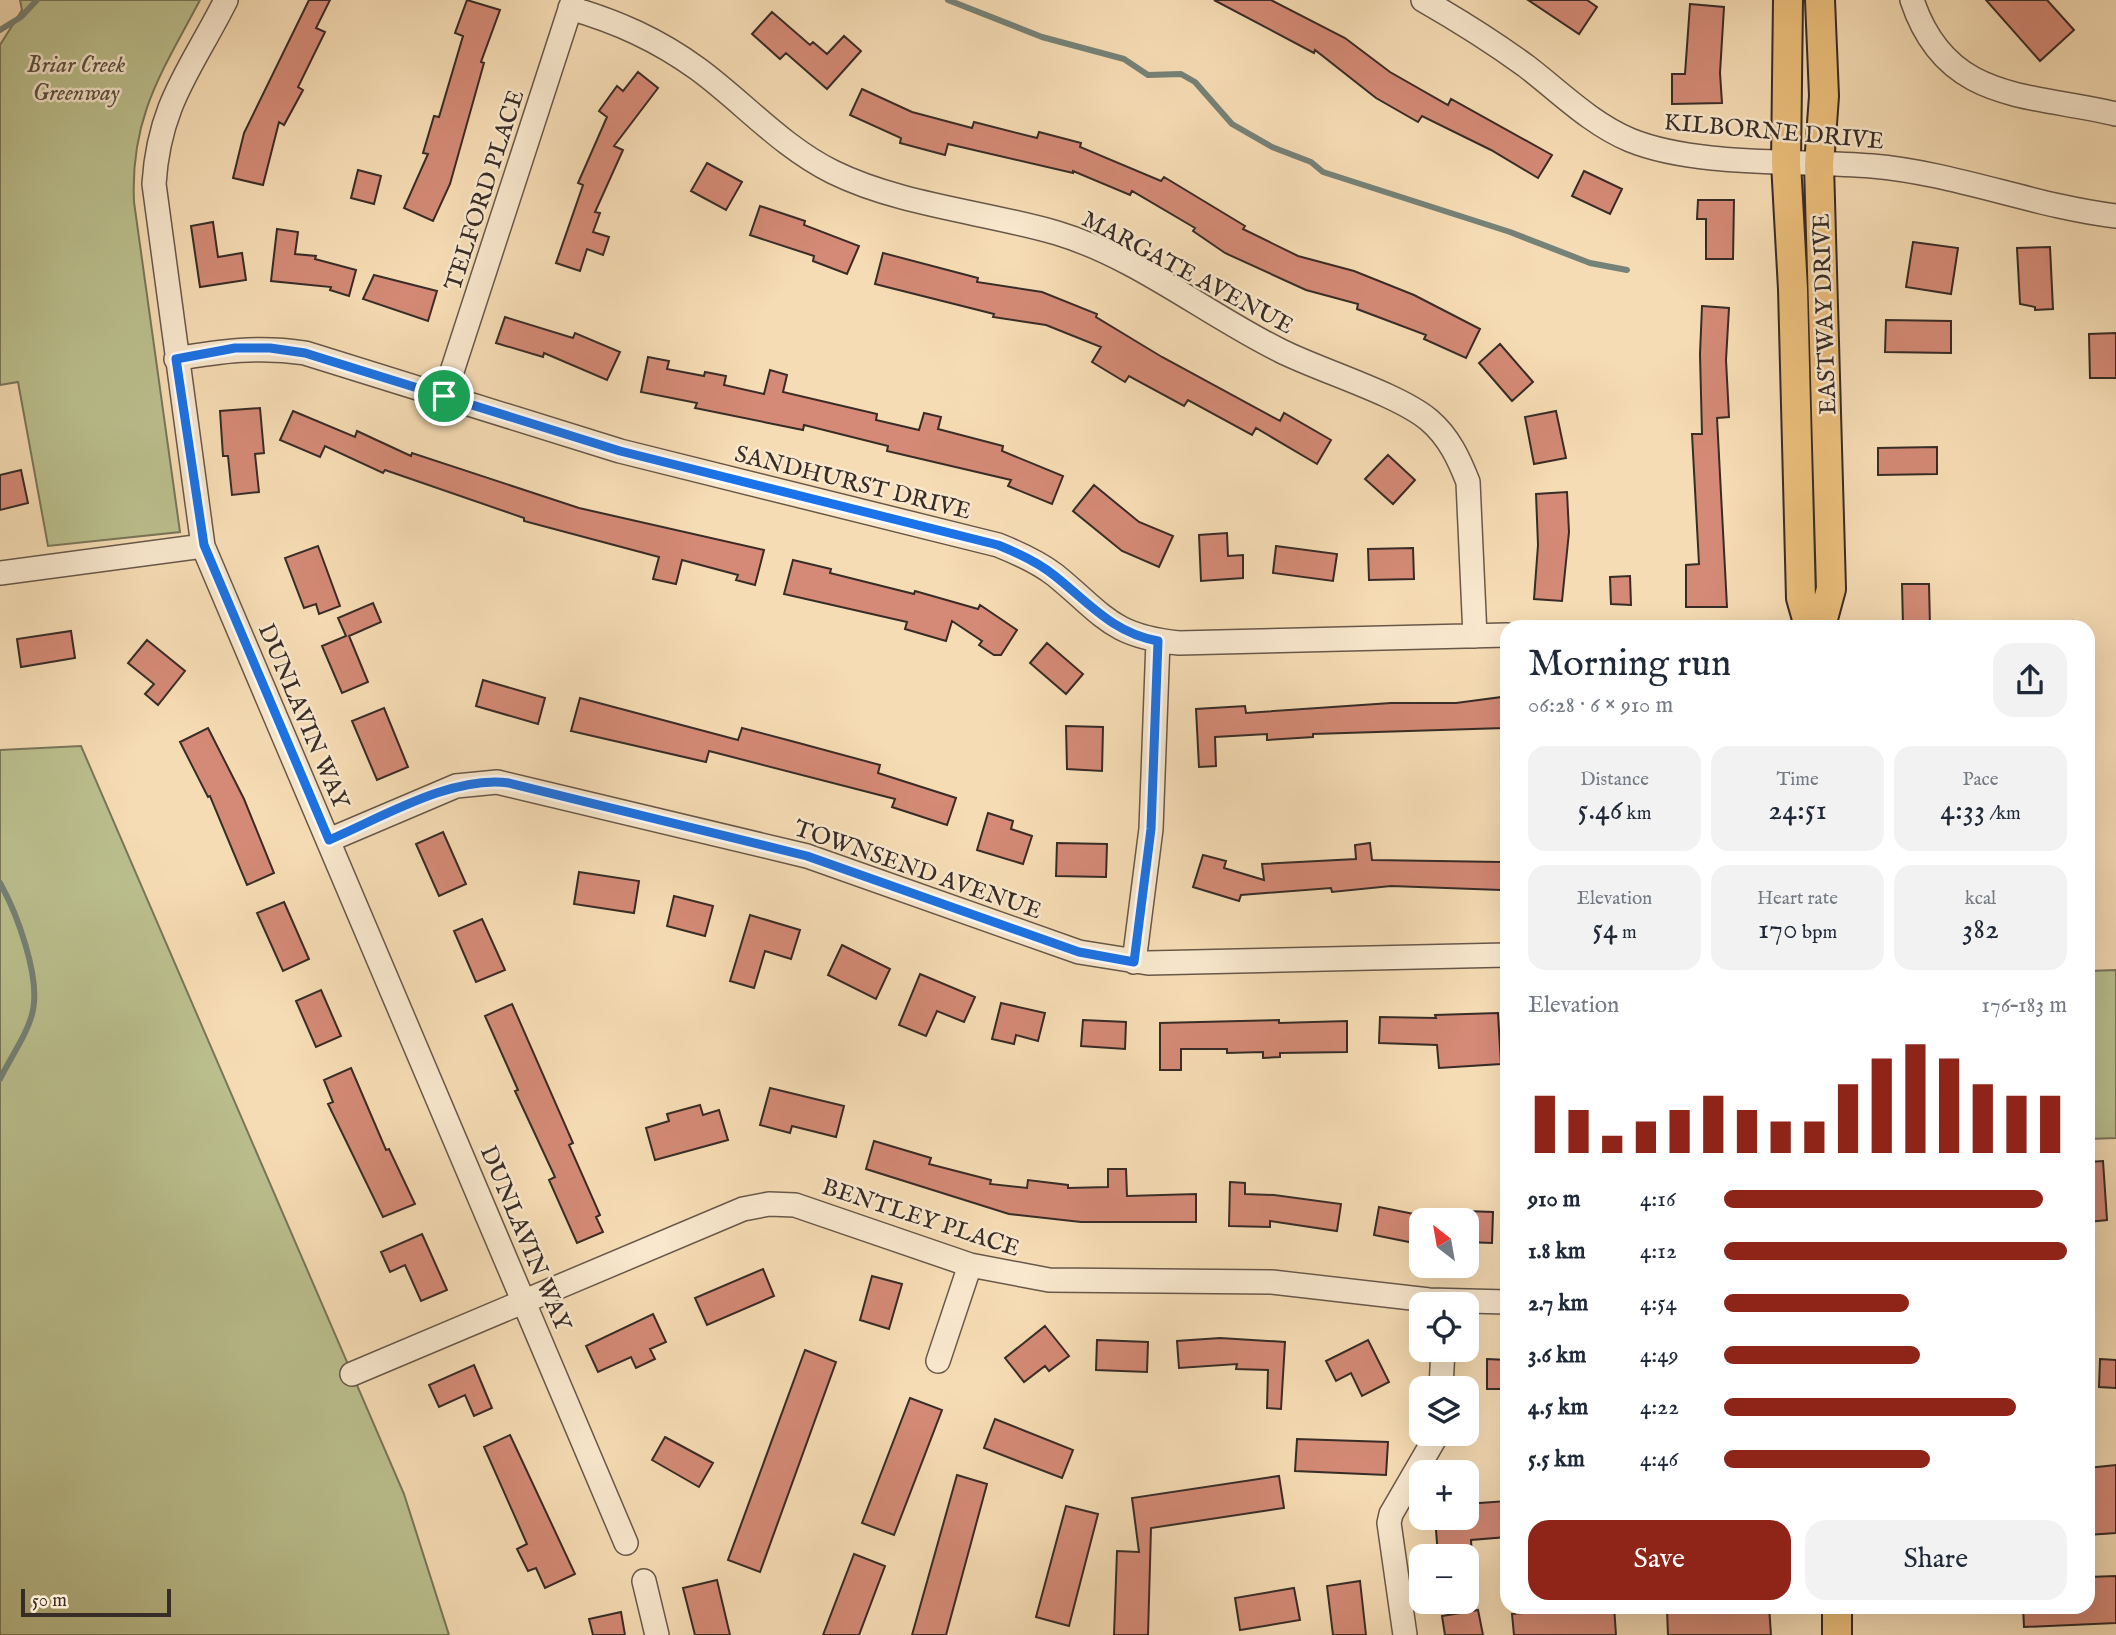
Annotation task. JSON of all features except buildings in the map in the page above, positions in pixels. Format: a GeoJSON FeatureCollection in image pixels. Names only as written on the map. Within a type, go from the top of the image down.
{"type":"FeatureCollection","features":[{"type":"Feature","properties":{"kind":"main road","name":"EASTWAY DRIVE"},"geometry":{"type":"LineString","coordinates":[[1788,0],[1786,163],[1793,289],[1801,598],[1807,620]]}},
{"type":"Feature","properties":{"kind":"main road","name":"EASTWAY DRIVE"},"geometry":{"type":"LineString","coordinates":[[1820,0],[1824,96],[1819,165],[1831,589],[1823,620]]}},
{"type":"Feature","properties":{"kind":"main road"},"geometry":{"type":"LineString","coordinates":[[1836,1614],[1837,1635]]}},
{"type":"Feature","properties":{"kind":"street","name":"DUNLAVIN WAY"},"geometry":{"type":"LineString","coordinates":[[226,0],[179,83],[163,121],[156,152],[154,184],[176,359],[204,545],[626,1544]]}},
{"type":"Feature","properties":{"kind":"street","name":"KILBORNE DRIVE"},"geometry":{"type":"LineString","coordinates":[[1423,0],[1454,8],[1603,127],[1630,140],[1681,153],[1786,163],[1872,166],[1929,174],[2029,201],[2116,216]]}},
{"type":"Feature","properties":{"kind":"street"},"geometry":{"type":"LineString","coordinates":[[1912,0],[1919,22],[1948,60],[1968,78],[2003,94],[2116,114]]}},
{"type":"Feature","properties":{"kind":"street","name":"TELFORD PLACE"},"geometry":{"type":"LineString","coordinates":[[444,396],[572,4]]}},
{"type":"Feature","properties":{"kind":"street","name":"MARGATE AVENUE"},"geometry":{"type":"LineString","coordinates":[[572,4],[662,44],[705,74],[800,151],[833,172],[869,187],[1058,233],[1096,247],[1254,337],[1418,412],[1446,438],[1468,482],[1475,636]]}},
{"type":"Feature","properties":{"kind":"street","name":"SANDHURST DRIVE"},"geometry":{"type":"LineString","coordinates":[[176,359],[235,348],[282,349],[305,353],[620,451],[998,545],[1027,557],[1054,575],[1108,622],[1158,641],[1500,635]]}},
{"type":"Feature","properties":{"kind":"street"},"geometry":{"type":"LineString","coordinates":[[0,573],[204,545]]}},
{"type":"Feature","properties":{"kind":"street"},"geometry":{"type":"LineString","coordinates":[[1134,962],[1151,829],[1158,641]]}},
{"type":"Feature","properties":{"kind":"street","name":"TOWNSEND AVENUE"},"geometry":{"type":"LineString","coordinates":[[329,840],[456,786],[483,782],[509,783],[807,856],[1079,952],[1134,962],[1500,955]]}},
{"type":"Feature","properties":{"kind":"street","name":"BENTLEY PLACE"},"geometry":{"type":"LineString","coordinates":[[352,1374],[743,1209],[769,1204],[795,1205],[822,1212],[970,1265],[1049,1280],[1272,1282],[1409,1298]]}},
{"type":"Feature","properties":{"kind":"street"},"geometry":{"type":"LineString","coordinates":[[938,1361],[970,1265]]}},
{"type":"Feature","properties":{"kind":"street","name":"BENTLEY PLACE"},"geometry":{"type":"LineString","coordinates":[[1479,1302],[1500,1302]]}},
{"type":"Feature","properties":{"kind":"street"},"geometry":{"type":"LineString","coordinates":[[1405,1635],[1391,1514],[1430,1446]]}},
{"type":"Feature","properties":{"kind":"street"},"geometry":{"type":"LineString","coordinates":[[644,1581],[657,1635]]}},
{"type":"Feature","properties":{"kind":"green space","name":"Briar Creek Greenway"},"geometry":{"type":"Polygon","coordinates":[[[20,0],[200,0],[151,96],[137,145],[134,172],[134,202],[180,532],[48,546],[18,382],[0,385],[0,45],[22,10],[20,0]]]}},
{"type":"Feature","properties":{"kind":"green space"},"geometry":{"type":"Polygon","coordinates":[[[81,746],[404,1494],[449,1635],[0,1635],[0,750],[81,746]]]}},
{"type":"Feature","properties":{"kind":"green space"},"geometry":{"type":"Polygon","coordinates":[[[2116,970],[2116,1138],[2095,1139],[2095,971],[2116,970]]]}},
{"type":"Feature","properties":{"kind":"waterway"},"geometry":{"type":"LineString","coordinates":[[0,30],[21,17],[37,0]]}},
{"type":"Feature","properties":{"kind":"waterway"},"geometry":{"type":"LineString","coordinates":[[948,0],[1042,37],[1124,59],[1148,75],[1181,74],[1195,82],[1232,124],[1272,147],[1311,162],[1323,172],[1510,232],[1590,263],[1627,270]]}},
{"type":"Feature","properties":{"kind":"waterway"},"geometry":{"type":"LineString","coordinates":[[0,883],[26,945],[34,996],[28,1027],[0,1079]]}},
{"type":"Feature","properties":{"kind":"route"},"geometry":{"type":"LineString","coordinates":[[235,348],[270,348],[305,353],[444,396],[620,451],[998,545],[1027,557],[1054,575],[1108,622],[1158,641],[1157,734],[1151,829],[1134,962],[1079,952],[839,865],[509,783],[483,782],[456,786],[329,840],[204,545],[176,359],[235,348]]}}]}
